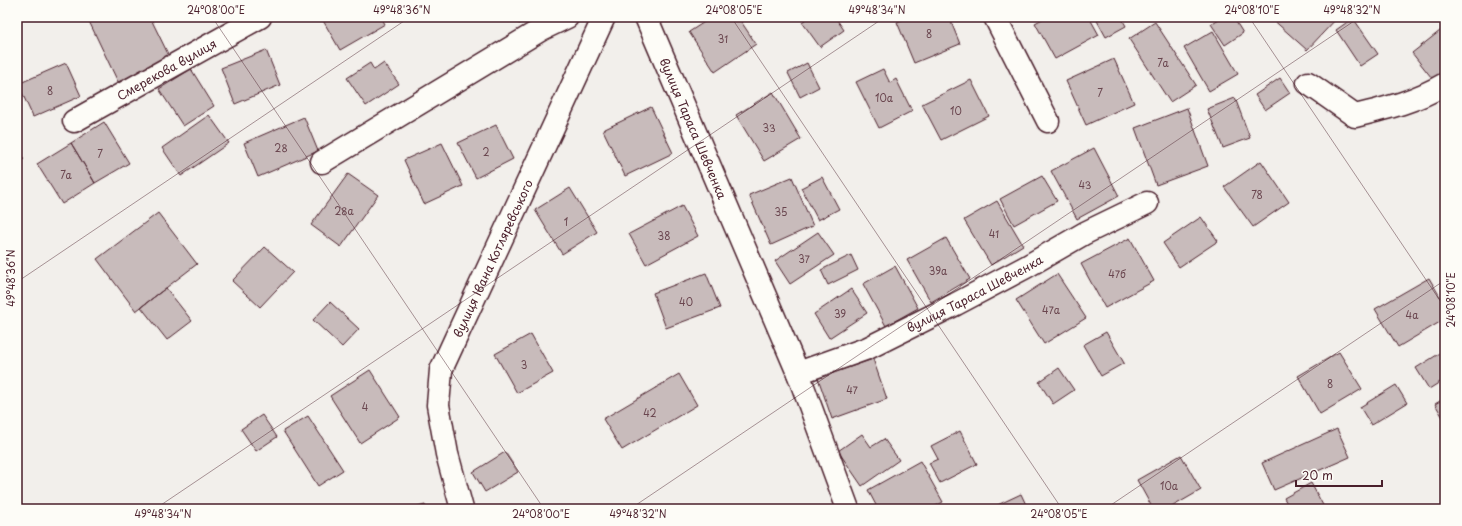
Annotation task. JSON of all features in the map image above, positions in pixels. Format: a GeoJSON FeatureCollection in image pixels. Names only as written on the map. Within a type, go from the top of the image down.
{"type":"FeatureCollection","features":[{"type":"Feature","properties":{"kind":"street","name":"Смерекова вулиця"},"geometry":{"type":"LineString","coordinates":[[74,121],[260,17]]}},
{"type":"Feature","properties":{"kind":"street"},"geometry":{"type":"LineString","coordinates":[[322,162],[542,29],[567,17]]}},
{"type":"Feature","properties":{"kind":"street","name":"вулиця Івана Котляревського"},"geometry":{"type":"LineString","coordinates":[[462,509],[447,454],[438,405],[441,370],[604,17]]}},
{"type":"Feature","properties":{"kind":"street","name":"вулиця Тараса Шевченка"},"geometry":{"type":"LineString","coordinates":[[646,17],[798,373],[848,509]]}},
{"type":"Feature","properties":{"kind":"street"},"geometry":{"type":"LineString","coordinates":[[995,17],[1048,122]]}},
{"type":"Feature","properties":{"kind":"street"},"geometry":{"type":"LineString","coordinates":[[1308,82],[1355,116],[1390,108],[1426,95],[1445,84]]}},
{"type":"Feature","properties":{"kind":"street","name":"вулиця Тараса Шевченка"},"geometry":{"type":"LineString","coordinates":[[798,373],[868,348],[1026,267],[1085,233],[1147,203]]}},
{"type":"Feature","properties":{"kind":"building"},"geometry":{"type":"Polygon","coordinates":[[[87,17],[150,17],[170,58],[118,82],[87,17]]]}},
{"type":"Feature","properties":{"kind":"building"},"geometry":{"type":"Polygon","coordinates":[[[321,17],[381,17],[385,24],[340,50],[321,17]]]}},
{"type":"Feature","properties":{"kind":"building"},"geometry":{"type":"Polygon","coordinates":[[[514,17],[530,17],[519,24],[514,17]]]}},
{"type":"Feature","properties":{"kind":"building"},"geometry":{"type":"Polygon","coordinates":[[[712,17],[738,17],[756,44],[715,72],[689,32],[712,17]]]}},
{"type":"Feature","properties":{"kind":"building"},"geometry":{"type":"Polygon","coordinates":[[[809,17],[835,17],[844,30],[820,47],[802,22],[809,17]]]}},
{"type":"Feature","properties":{"kind":"building"},"geometry":{"type":"Polygon","coordinates":[[[909,17],[949,17],[960,44],[914,63],[897,22],[909,17]]]}},
{"type":"Feature","properties":{"kind":"building"},"geometry":{"type":"Polygon","coordinates":[[[1046,17],[1089,17],[1099,35],[1055,59],[1035,23],[1046,17]]]}},
{"type":"Feature","properties":{"kind":"building"},"geometry":{"type":"Polygon","coordinates":[[[1095,17],[1121,17],[1126,26],[1106,37],[1095,17]]]}},
{"type":"Feature","properties":{"kind":"building"},"geometry":{"type":"Polygon","coordinates":[[[1222,17],[1233,17],[1243,33],[1225,45],[1211,24],[1222,17]]]}},
{"type":"Feature","properties":{"kind":"building"},"geometry":{"type":"Polygon","coordinates":[[[1270,17],[1338,17],[1307,50],[1270,17]]]}},
{"type":"Feature","properties":{"kind":"building"},"geometry":{"type":"Polygon","coordinates":[[[1353,18],[1378,54],[1360,66],[1336,30],[1353,18]]]}},
{"type":"Feature","properties":{"kind":"building"},"geometry":{"type":"Polygon","coordinates":[[[1155,22],[1196,85],[1170,102],[1129,39],[1155,22]]]}},
{"type":"Feature","properties":{"kind":"building"},"geometry":{"type":"Polygon","coordinates":[[[1445,27],[1445,74],[1435,82],[1412,53],[1445,27]]]}},
{"type":"Feature","properties":{"kind":"building"},"geometry":{"type":"Polygon","coordinates":[[[1213,31],[1238,74],[1209,91],[1184,48],[1213,31]]]}},
{"type":"Feature","properties":{"kind":"building"},"geometry":{"type":"Polygon","coordinates":[[[266,50],[280,85],[235,104],[221,68],[266,50]]]}},
{"type":"Feature","properties":{"kind":"building"},"geometry":{"type":"Polygon","coordinates":[[[1114,59],[1134,103],[1086,125],[1066,81],[1114,59]]]}},
{"type":"Feature","properties":{"kind":"building"},"geometry":{"type":"Polygon","coordinates":[[[66,63],[81,96],[33,117],[18,84],[66,63]]]}},
{"type":"Feature","properties":{"kind":"building"},"geometry":{"type":"Polygon","coordinates":[[[370,63],[374,70],[384,63],[399,84],[366,106],[347,78],[370,63]]]}},
{"type":"Feature","properties":{"kind":"building"},"geometry":{"type":"Polygon","coordinates":[[[807,63],[819,87],[800,97],[788,73],[807,63]]]}},
{"type":"Feature","properties":{"kind":"building"},"geometry":{"type":"Polygon","coordinates":[[[191,69],[214,106],[183,126],[159,89],[191,69]]]}},
{"type":"Feature","properties":{"kind":"building"},"geometry":{"type":"Polygon","coordinates":[[[883,69],[890,83],[896,79],[912,111],[879,128],[856,82],[883,69]]]}},
{"type":"Feature","properties":{"kind":"building"},"geometry":{"type":"Polygon","coordinates":[[[1280,78],[1290,93],[1265,110],[1255,95],[1280,78]]]}},
{"type":"Feature","properties":{"kind":"building"},"geometry":{"type":"Polygon","coordinates":[[[971,80],[989,116],[941,140],[922,104],[971,80]]]}},
{"type":"Feature","properties":{"kind":"building"},"geometry":{"type":"Polygon","coordinates":[[[773,92],[801,139],[764,161],[736,115],[773,92]]]}},
{"type":"Feature","properties":{"kind":"building"},"geometry":{"type":"Polygon","coordinates":[[[1235,98],[1250,138],[1223,148],[1207,109],[1235,98]]]}},
{"type":"Feature","properties":{"kind":"building"},"geometry":{"type":"Polygon","coordinates":[[[651,107],[673,153],[625,176],[603,130],[651,107]]]}},
{"type":"Feature","properties":{"kind":"building"},"geometry":{"type":"Polygon","coordinates":[[[1187,108],[1208,166],[1156,185],[1135,128],[1187,108]]]}},
{"type":"Feature","properties":{"kind":"building"},"geometry":{"type":"Polygon","coordinates":[[[209,115],[229,143],[181,176],[162,148],[209,115]]]}},
{"type":"Feature","properties":{"kind":"building"},"geometry":{"type":"Polygon","coordinates":[[[304,117],[318,151],[258,177],[244,143],[304,117]]]}},
{"type":"Feature","properties":{"kind":"building"},"geometry":{"type":"Polygon","coordinates":[[[104,122],[129,163],[95,183],[71,143],[104,122]]]}},
{"type":"Feature","properties":{"kind":"building"},"geometry":{"type":"Polygon","coordinates":[[[496,125],[513,159],[476,178],[458,143],[496,125]]]}},
{"type":"Feature","properties":{"kind":"building"},"geometry":{"type":"Polygon","coordinates":[[[71,143],[95,183],[62,204],[37,164],[71,143]]]}},
{"type":"Feature","properties":{"kind":"building"},"geometry":{"type":"Polygon","coordinates":[[[442,143],[463,186],[424,204],[404,160],[442,143]]]}},
{"type":"Feature","properties":{"kind":"building"},"geometry":{"type":"Polygon","coordinates":[[[17,148],[24,159],[17,164],[17,148]]]}},
{"type":"Feature","properties":{"kind":"building"},"geometry":{"type":"Polygon","coordinates":[[[1094,148],[1119,196],[1077,219],[1051,171],[1094,148]]]}},
{"type":"Feature","properties":{"kind":"building"},"geometry":{"type":"Polygon","coordinates":[[[1261,161],[1289,202],[1253,227],[1224,187],[1261,161]]]}},
{"type":"Feature","properties":{"kind":"building"},"geometry":{"type":"Polygon","coordinates":[[[348,174],[378,195],[341,247],[311,225],[348,174]]]}},
{"type":"Feature","properties":{"kind":"building"},"geometry":{"type":"Polygon","coordinates":[[[1042,176],[1057,201],[1014,225],[1000,199],[1042,176]]]}},
{"type":"Feature","properties":{"kind":"building"},"geometry":{"type":"Polygon","coordinates":[[[792,177],[813,226],[771,245],[749,195],[792,177]]]}},
{"type":"Feature","properties":{"kind":"building"},"geometry":{"type":"Polygon","coordinates":[[[822,177],[839,209],[818,220],[801,188],[822,177]]]}},
{"type":"Feature","properties":{"kind":"building"},"geometry":{"type":"Polygon","coordinates":[[[570,188],[597,232],[562,254],[535,210],[570,188]]]}},
{"type":"Feature","properties":{"kind":"building"},"geometry":{"type":"Polygon","coordinates":[[[997,201],[1023,245],[991,265],[964,220],[997,201]]]}},
{"type":"Feature","properties":{"kind":"building"},"geometry":{"type":"Polygon","coordinates":[[[682,206],[698,236],[646,264],[629,234],[682,206]]]}},
{"type":"Feature","properties":{"kind":"building"},"geometry":{"type":"Polygon","coordinates":[[[158,213],[197,264],[136,311],[97,259],[158,213]]]}},
{"type":"Feature","properties":{"kind":"building"},"geometry":{"type":"Polygon","coordinates":[[[1201,217],[1218,241],[1179,267],[1163,243],[1201,217]]]}},
{"type":"Feature","properties":{"kind":"building"},"geometry":{"type":"Polygon","coordinates":[[[818,232],[834,255],[790,284],[775,261],[818,232]]]}},
{"type":"Feature","properties":{"kind":"building"},"geometry":{"type":"Polygon","coordinates":[[[946,238],[970,279],[931,302],[907,260],[946,238]]]}},
{"type":"Feature","properties":{"kind":"building"},"geometry":{"type":"Polygon","coordinates":[[[1130,238],[1154,281],[1105,308],[1081,264],[1130,238]]]}},
{"type":"Feature","properties":{"kind":"building"},"geometry":{"type":"Polygon","coordinates":[[[265,247],[293,272],[260,307],[232,281],[265,247]]]}},
{"type":"Feature","properties":{"kind":"building"},"geometry":{"type":"Polygon","coordinates":[[[851,255],[858,270],[828,285],[821,270],[851,255]]]}},
{"type":"Feature","properties":{"kind":"building"},"geometry":{"type":"Polygon","coordinates":[[[895,266],[918,308],[886,326],[863,284],[895,266]]]}},
{"type":"Feature","properties":{"kind":"building"},"geometry":{"type":"Polygon","coordinates":[[[706,273],[720,308],[666,328],[653,293],[706,273]]]}},
{"type":"Feature","properties":{"kind":"building"},"geometry":{"type":"Polygon","coordinates":[[[1057,274],[1086,318],[1044,344],[1016,300],[1057,274]]]}},
{"type":"Feature","properties":{"kind":"building"},"geometry":{"type":"Polygon","coordinates":[[[1429,278],[1445,305],[1445,319],[1398,347],[1375,309],[1429,278]]]}},
{"type":"Feature","properties":{"kind":"building"},"geometry":{"type":"Polygon","coordinates":[[[166,288],[192,321],[167,340],[141,307],[166,288]]]}},
{"type":"Feature","properties":{"kind":"building"},"geometry":{"type":"Polygon","coordinates":[[[851,289],[867,313],[829,338],[814,314],[851,289]]]}},
{"type":"Feature","properties":{"kind":"building"},"geometry":{"type":"Polygon","coordinates":[[[330,302],[359,329],[342,347],[313,320],[330,302]]]}},
{"type":"Feature","properties":{"kind":"building"},"geometry":{"type":"Polygon","coordinates":[[[1106,332],[1124,363],[1101,376],[1083,345],[1106,332]]]}},
{"type":"Feature","properties":{"kind":"building"},"geometry":{"type":"Polygon","coordinates":[[[531,334],[553,373],[517,393],[495,354],[531,334]]]}},
{"type":"Feature","properties":{"kind":"building"},"geometry":{"type":"Polygon","coordinates":[[[1445,350],[1445,379],[1429,389],[1416,368],[1445,350]]]}},
{"type":"Feature","properties":{"kind":"building"},"geometry":{"type":"Polygon","coordinates":[[[1339,352],[1362,389],[1320,414],[1298,376],[1339,352]]]}},
{"type":"Feature","properties":{"kind":"building"},"geometry":{"type":"Polygon","coordinates":[[[873,359],[887,399],[832,419],[818,378],[873,359]]]}},
{"type":"Feature","properties":{"kind":"building"},"geometry":{"type":"Polygon","coordinates":[[[1059,368],[1074,390],[1053,404],[1039,382],[1059,368]]]}},
{"type":"Feature","properties":{"kind":"building"},"geometry":{"type":"Polygon","coordinates":[[[370,370],[400,417],[360,443],[330,396],[370,370]]]}},
{"type":"Feature","properties":{"kind":"building"},"geometry":{"type":"Polygon","coordinates":[[[679,374],[697,405],[622,450],[603,419],[679,374]]]}},
{"type":"Feature","properties":{"kind":"building"},"geometry":{"type":"Polygon","coordinates":[[[1396,385],[1407,403],[1371,425],[1360,407],[1396,385]]]}},
{"type":"Feature","properties":{"kind":"building"},"geometry":{"type":"Polygon","coordinates":[[[1445,398],[1445,421],[1435,404],[1445,398]]]}},
{"type":"Feature","properties":{"kind":"building"},"geometry":{"type":"Polygon","coordinates":[[[262,415],[277,437],[256,451],[241,429],[262,415]]]}},
{"type":"Feature","properties":{"kind":"building"},"geometry":{"type":"Polygon","coordinates":[[[308,416],[343,470],[318,486],[283,431],[308,416]]]}},
{"type":"Feature","properties":{"kind":"building"},"geometry":{"type":"Polygon","coordinates":[[[1337,429],[1350,457],[1274,490],[1262,463],[1337,429]]]}},
{"type":"Feature","properties":{"kind":"building"},"geometry":{"type":"Polygon","coordinates":[[[960,431],[977,464],[940,483],[929,463],[938,459],[931,446],[960,431]]]}},
{"type":"Feature","properties":{"kind":"building"},"geometry":{"type":"Polygon","coordinates":[[[862,434],[871,447],[884,439],[899,460],[862,486],[838,451],[862,434]]]}},
{"type":"Feature","properties":{"kind":"building"},"geometry":{"type":"Polygon","coordinates":[[[505,452],[518,472],[485,492],[473,472],[505,452]]]}},
{"type":"Feature","properties":{"kind":"building"},"geometry":{"type":"Polygon","coordinates":[[[1181,455],[1201,490],[1168,509],[1153,509],[1137,480],[1181,455]]]}},
{"type":"Feature","properties":{"kind":"building"},"geometry":{"type":"Polygon","coordinates":[[[920,461],[943,502],[930,509],[878,509],[868,490],[920,461]]]}},
{"type":"Feature","properties":{"kind":"building"},"geometry":{"type":"Polygon","coordinates":[[[1311,483],[1325,509],[1290,509],[1284,498],[1311,483]]]}},
{"type":"Feature","properties":{"kind":"building"},"geometry":{"type":"Polygon","coordinates":[[[1021,494],[1028,509],[989,509],[1021,494]]]}},
{"type":"Feature","properties":{"kind":"building"},"geometry":{"type":"Polygon","coordinates":[[[425,505],[426,509],[411,509],[425,505]]]}}]}
